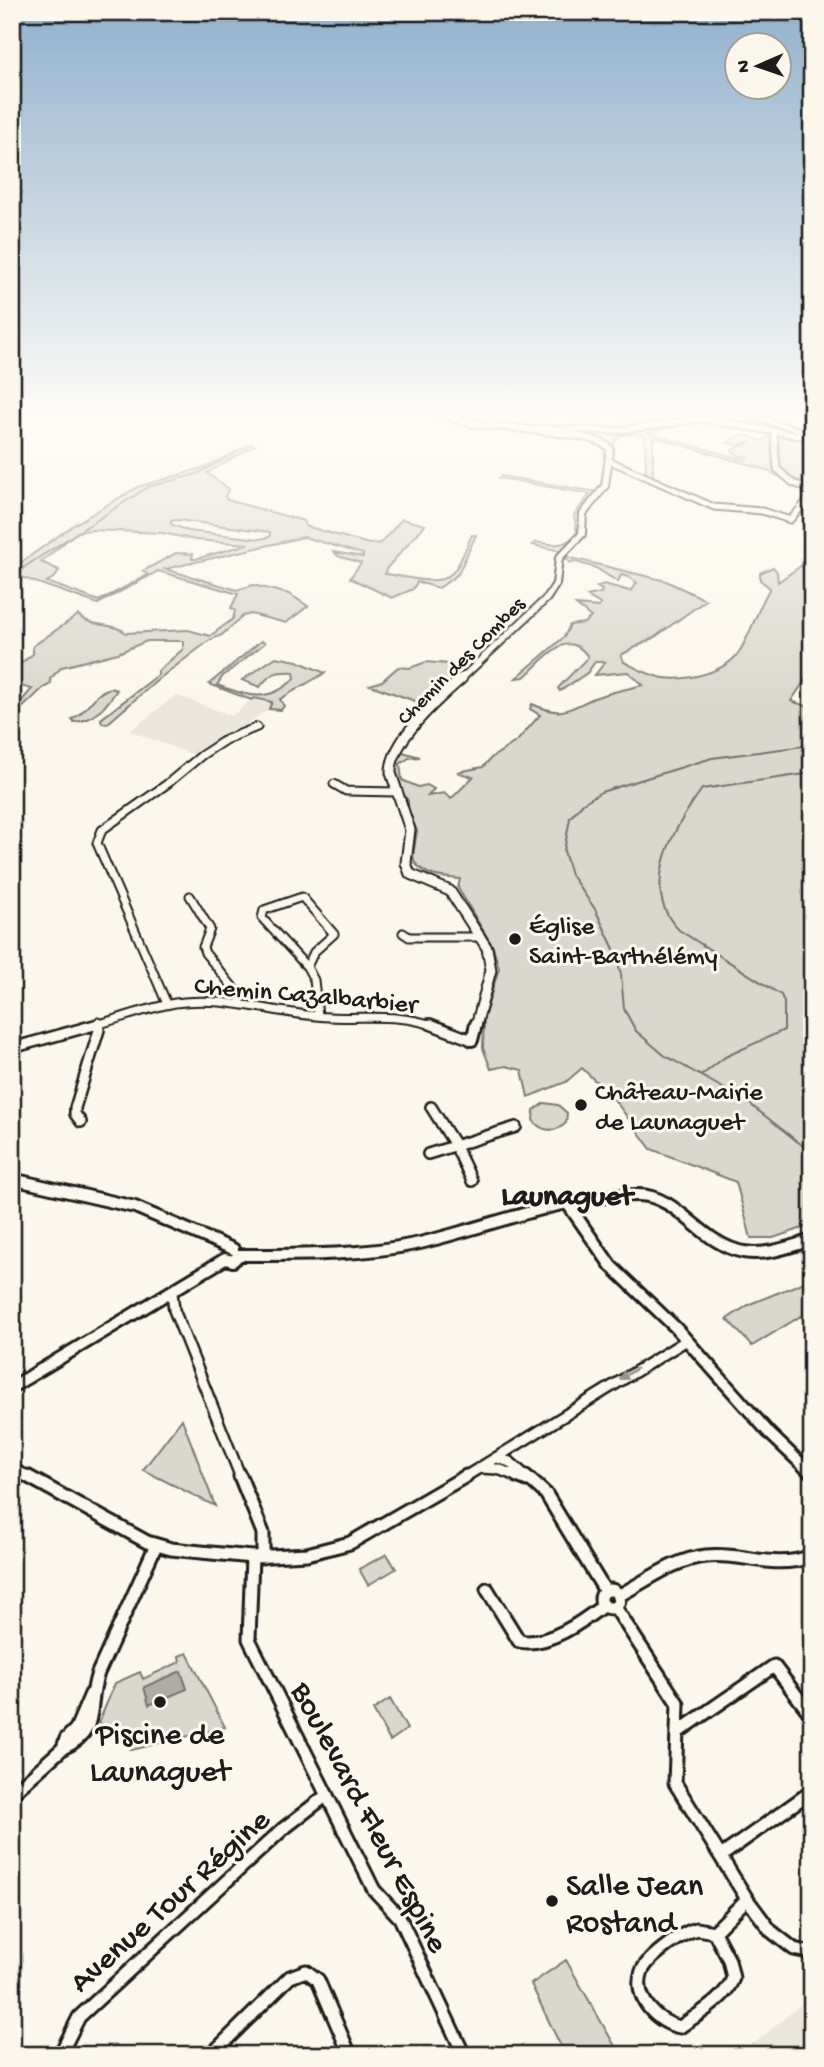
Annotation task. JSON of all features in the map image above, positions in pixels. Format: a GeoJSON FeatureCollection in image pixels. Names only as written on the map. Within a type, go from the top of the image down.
{"type":"FeatureCollection","features":[{"type":"Feature","properties":{"kind":"street","name":"Chemin des Combes"},"geometry":{"type":"LineString","coordinates":[[472,1040],[491,971],[489,956],[481,937],[450,891],[410,874],[406,868],[404,861],[410,831],[396,792],[391,764],[403,742],[435,704],[520,626],[553,589],[557,582],[559,558],[582,534],[583,514],[587,509]]}},
{"type":"Feature","properties":{"kind":"street"},"geometry":{"type":"LineString","coordinates":[[744,509],[762,511],[790,520],[798,509]]}},
{"type":"Feature","properties":{"kind":"street"},"geometry":{"type":"LineString","coordinates":[[166,1004],[105,866],[97,843],[98,836],[108,824],[167,784],[202,755],[225,740],[257,727]]}},
{"type":"Feature","properties":{"kind":"street"},"geometry":{"type":"LineString","coordinates":[[334,784],[346,792],[396,792]]}},
{"type":"Feature","properties":{"kind":"street"},"geometry":{"type":"LineString","coordinates":[[190,896],[211,929],[203,947],[205,953],[237,992],[243,1004]]}},
{"type":"Feature","properties":{"kind":"street"},"geometry":{"type":"LineString","coordinates":[[307,967],[311,953],[334,934],[330,926],[302,897],[264,910],[262,918],[307,967],[313,980],[318,1015]]}},
{"type":"Feature","properties":{"kind":"street"},"geometry":{"type":"LineString","coordinates":[[403,933],[410,937],[481,937]]}},
{"type":"Feature","properties":{"kind":"street","name":"Chemin Cazalbarbier"},"geometry":{"type":"LineString","coordinates":[[12,1048],[166,1004],[243,1004],[318,1015],[419,1020],[472,1040]]}},
{"type":"Feature","properties":{"kind":"street"},"geometry":{"type":"LineString","coordinates":[[81,1122],[75,1114],[75,1108],[99,1030],[98,1022]]}},
{"type":"Feature","properties":{"kind":"street"},"geometry":{"type":"LineString","coordinates":[[431,1107],[455,1145],[472,1181]]}},
{"type":"Feature","properties":{"kind":"street"},"geometry":{"type":"LineString","coordinates":[[428,1154],[516,1127]]}},
{"type":"Feature","properties":{"kind":"street"},"geometry":{"type":"LineString","coordinates":[[12,1179],[135,1207],[202,1237],[230,1255]]}},
{"type":"Feature","properties":{"kind":"street"},"geometry":{"type":"LineString","coordinates":[[12,1387],[230,1255],[391,1248],[567,1203],[623,1195],[654,1196],[663,1200],[704,1237],[727,1248],[744,1252],[765,1252],[812,1240]]}},
{"type":"Feature","properties":{"kind":"street"},"geometry":{"type":"LineString","coordinates":[[567,1203],[611,1266],[687,1340],[770,1434],[812,1474]]}},
{"type":"Feature","properties":{"kind":"street"},"geometry":{"type":"LineString","coordinates":[[172,1292],[174,1310]]}},
{"type":"Feature","properties":{"kind":"street"},"geometry":{"type":"LineString","coordinates":[[160,1299],[174,1310]]}},
{"type":"Feature","properties":{"kind":"street","name":"Boulevard Fleur Espine"},"geometry":{"type":"LineString","coordinates":[[174,1310],[263,1533],[249,1639],[374,1890],[400,1918],[464,2055]]}},
{"type":"Feature","properties":{"kind":"street"},"geometry":{"type":"LineString","coordinates":[[12,1468],[67,1500],[156,1545],[171,1549],[258,1557],[329,1550],[350,1543],[480,1468],[687,1340]]}},
{"type":"Feature","properties":{"kind":"street"},"geometry":{"type":"LineString","coordinates":[[497,1458],[510,1462],[546,1494],[606,1591],[613,1591],[612,1602],[678,1704],[676,1783],[747,1899],[781,1942],[812,1953]]}},
{"type":"Feature","properties":{"kind":"street"},"geometry":{"type":"LineString","coordinates":[[480,1468],[498,1469],[528,1480]]}},
{"type":"Feature","properties":{"kind":"street"},"geometry":{"type":"LineString","coordinates":[[12,1794],[63,1748],[66,1739],[76,1729],[108,1648],[156,1545]]}},
{"type":"Feature","properties":{"kind":"street"},"geometry":{"type":"LineString","coordinates":[[487,1588],[519,1641],[524,1644],[542,1641],[694,1557],[723,1556],[783,1566],[812,1556]]}},
{"type":"Feature","properties":{"kind":"street"},"geometry":{"type":"LineString","coordinates":[[678,1732],[774,1666],[812,1716]]}},
{"type":"Feature","properties":{"kind":"street"},"geometry":{"type":"LineString","coordinates":[[721,1856],[812,1791]]}},
{"type":"Feature","properties":{"kind":"street","name":"Avenue Tour Régine"},"geometry":{"type":"LineString","coordinates":[[60,2055],[79,2017],[284,1829],[327,1795]]}},
{"type":"Feature","properties":{"kind":"street"},"geometry":{"type":"LineString","coordinates":[[714,1931],[747,1899]]}},
{"type":"Feature","properties":{"kind":"street"},"geometry":{"type":"LineString","coordinates":[[702,1928],[714,1931],[731,1964],[733,1978],[729,1988],[680,2027],[670,2027],[658,2020],[644,1998],[641,1973],[647,1964],[692,1930],[702,1928]]}},
{"type":"Feature","properties":{"kind":"street"},"geometry":{"type":"LineString","coordinates":[[211,2055],[290,1977],[306,1971],[318,1980],[350,2055]]}},
{"type":"Feature","properties":{"kind":"shaded area"},"geometry":{"type":"Polygon","coordinates":[[[100,509],[262,509],[304,521],[305,526],[369,544],[381,543],[402,519],[425,525],[386,569],[385,574],[419,580],[437,580],[451,574],[472,535],[476,535],[458,574],[439,588],[417,582],[413,589],[392,598],[350,578],[361,563],[338,556],[334,552],[363,557],[363,554],[304,537],[165,569],[237,590],[253,585],[289,594],[308,606],[286,623],[251,614],[243,616],[222,635],[210,640],[160,678],[107,724],[102,723],[101,719],[158,675],[158,671],[183,649],[183,641],[147,641],[118,653],[62,667],[50,679],[51,684],[43,688],[12,718],[12,712],[32,689],[12,684],[12,670],[33,654],[33,646],[78,615],[89,622],[115,627],[126,633],[188,630],[210,636],[233,619],[235,611],[231,608],[238,594],[158,571],[98,604],[21,577],[12,581],[12,569],[100,509]],[[171,521],[171,524],[188,531],[260,539],[270,537],[270,532],[171,521]],[[91,530],[77,532],[41,562],[59,570],[56,576],[47,582],[99,601],[148,575],[143,571],[176,553],[193,554],[192,559],[196,559],[248,544],[195,540],[163,533],[91,530]]]}},
{"type":"Feature","properties":{"kind":"shaded area"},"geometry":{"type":"Polygon","coordinates":[[[578,509],[583,509],[579,514],[579,531],[576,539],[561,551],[532,545],[536,542],[558,544],[568,541],[577,532],[574,515],[578,509]]]}},
{"type":"Feature","properties":{"kind":"shaded area"},"geometry":{"type":"Polygon","coordinates":[[[563,556],[666,581],[706,600],[655,637],[621,655],[624,662],[643,672],[674,679],[706,674],[733,659],[744,644],[770,588],[760,580],[760,573],[773,567],[777,572],[778,582],[812,558],[812,609],[807,636],[812,651],[812,670],[791,701],[812,708],[812,1225],[773,1238],[751,1238],[736,1182],[651,1149],[613,1098],[582,1068],[566,1082],[528,1097],[522,1070],[506,1066],[491,1069],[483,1048],[484,1018],[499,968],[493,947],[458,888],[460,879],[430,874],[415,863],[413,856],[417,831],[408,810],[408,800],[396,783],[396,764],[402,752],[420,757],[409,758],[400,764],[402,780],[418,787],[427,785],[434,789],[428,796],[444,793],[451,799],[473,777],[457,772],[483,767],[491,758],[517,741],[540,715],[530,709],[532,704],[551,711],[564,711],[600,696],[643,685],[628,672],[595,675],[605,662],[595,662],[587,673],[560,691],[558,688],[588,657],[572,644],[555,649],[524,677],[516,678],[564,637],[570,625],[584,623],[591,617],[576,605],[599,607],[600,604],[587,596],[601,593],[602,590],[597,587],[604,584],[630,591],[637,583],[621,575],[618,582],[596,568],[573,561],[570,563],[563,556]]]}},
{"type":"Feature","properties":{"kind":"shaded area"},"geometry":{"type":"Polygon","coordinates":[[[261,641],[265,643],[223,676],[217,685],[248,694],[267,695],[276,692],[295,678],[294,672],[274,674],[260,687],[242,680],[276,657],[297,661],[325,673],[280,699],[284,706],[281,710],[269,709],[272,702],[254,698],[251,700],[209,684],[261,641]]]}},
{"type":"Feature","properties":{"kind":"shaded area"},"geometry":{"type":"Polygon","coordinates":[[[426,662],[465,669],[416,720],[418,702],[370,685],[382,681],[398,667],[410,668],[426,662]]]}},
{"type":"Feature","properties":{"kind":"shaded area"},"geometry":{"type":"Polygon","coordinates":[[[110,688],[117,690],[99,712],[88,719],[74,722],[72,719],[99,694],[110,688]]]}},
{"type":"Feature","properties":{"kind":"shaded area"},"geometry":{"type":"Polygon","coordinates":[[[176,695],[232,716],[254,698],[273,702],[269,709],[194,755],[130,731],[176,695]]]}},
{"type":"Feature","properties":{"kind":"shaded area"},"geometry":{"type":"Polygon","coordinates":[[[544,1103],[558,1105],[567,1113],[566,1123],[553,1130],[536,1124],[533,1120],[534,1110],[544,1103]]]}},
{"type":"Feature","properties":{"kind":"shaded area"},"geometry":{"type":"Polygon","coordinates":[[[812,1279],[812,1327],[801,1316],[752,1346],[727,1319],[750,1304],[812,1279]]]}},
{"type":"Feature","properties":{"kind":"shaded area"},"geometry":{"type":"Polygon","coordinates":[[[182,1419],[215,1506],[143,1470],[182,1419]]]}},
{"type":"Feature","properties":{"kind":"shaded area"},"geometry":{"type":"Polygon","coordinates":[[[387,1554],[396,1569],[368,1585],[359,1569],[387,1554]]]}},
{"type":"Feature","properties":{"kind":"shaded area","name":"Piscine de Launaguet"},"geometry":{"type":"Polygon","coordinates":[[[187,1653],[225,1727],[132,1750],[99,1722],[115,1683],[140,1672],[143,1679],[180,1662],[179,1656],[187,1653]]]}},
{"type":"Feature","properties":{"kind":"shaded area"},"geometry":{"type":"Polygon","coordinates":[[[181,1671],[187,1689],[149,1705],[144,1687],[181,1671]]]}},
{"type":"Feature","properties":{"kind":"shaded area"},"geometry":{"type":"Polygon","coordinates":[[[390,1699],[407,1729],[390,1741],[373,1710],[390,1699]]]}},
{"type":"Feature","properties":{"kind":"shaded area"},"geometry":{"type":"Polygon","coordinates":[[[566,1960],[620,2055],[565,2055],[531,1984],[566,1960]]]}},
{"type":"Feature","properties":{"kind":"shaded area"},"geometry":{"type":"Polygon","coordinates":[[[812,1995],[812,2055],[741,2055],[812,1995]]]}},
{"type":"Feature","properties":{"kind":"waterway"},"geometry":{"type":"LineString","coordinates":[[12,575],[113,509]]}},
{"type":"Feature","properties":{"kind":"waterway"},"geometry":{"type":"LineString","coordinates":[[812,745],[712,758],[601,792],[583,803],[570,818],[564,851],[571,875],[595,909],[614,949],[621,974],[624,1009],[636,1031],[664,1055],[746,1101],[812,1153]]}},
{"type":"Feature","properties":{"kind":"waterway"},"geometry":{"type":"LineString","coordinates":[[702,1075],[725,1057],[784,1030],[784,1002],[781,995],[679,930],[667,914],[661,896],[665,858],[681,821],[702,789],[812,773]]}},
{"type":"Feature","properties":{"kind":"place","name":"Église Saint-Barthélémy"},"geometry":{"type":"Point","coordinates":[515,939]}},
{"type":"Feature","properties":{"kind":"place","name":"Château-Mairie de Launaguet"},"geometry":{"type":"Point","coordinates":[581,1105]}},
{"type":"Feature","properties":{"kind":"place","name":"Piscine de Launaguet"},"geometry":{"type":"Point","coordinates":[160,1702]}},
{"type":"Feature","properties":{"kind":"place","name":"Salle Jean Rostand"},"geometry":{"type":"Point","coordinates":[552,1901]}},
{"type":"Feature","properties":{"kind":"district","name":"Launaguet"},"geometry":{"type":"Point","coordinates":[567,1194]}}]}
